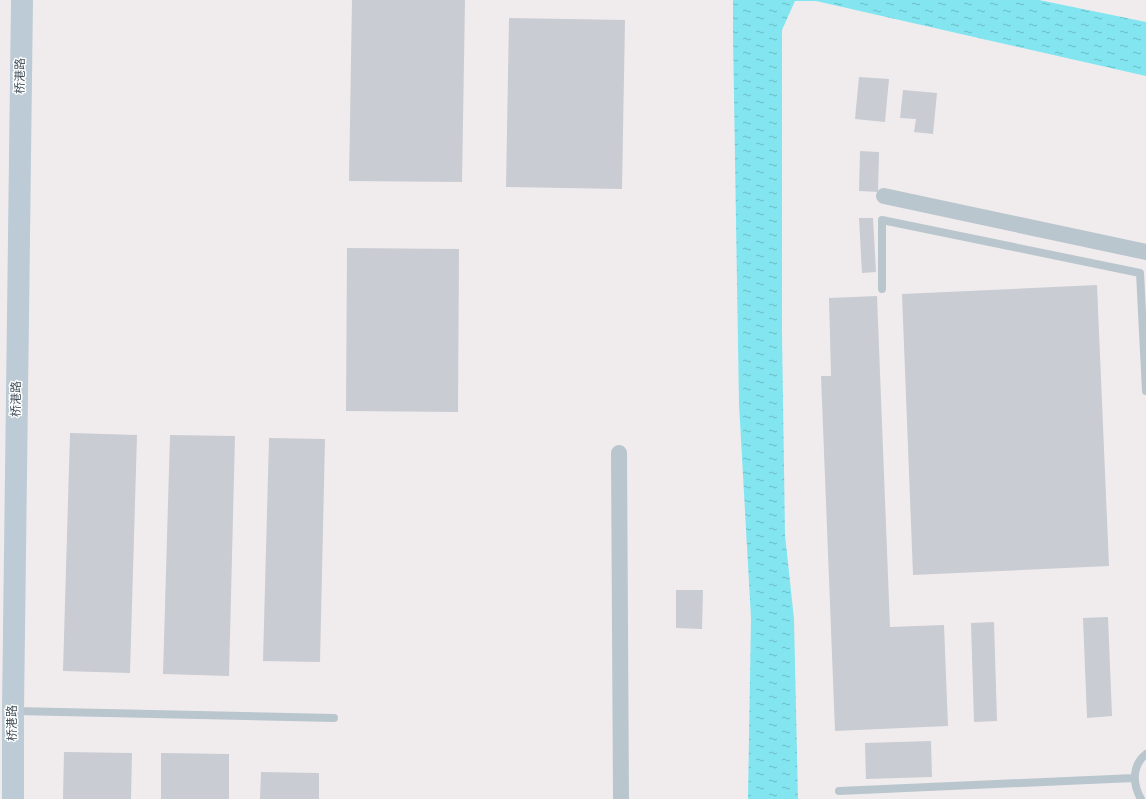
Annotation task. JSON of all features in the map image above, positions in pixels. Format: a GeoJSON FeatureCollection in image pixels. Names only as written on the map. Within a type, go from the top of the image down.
{"type":"FeatureCollection","features":[{"type":"Feature","properties":{"kind":"street","name":"桥港路"},"geometry":{"type":"LineString","coordinates":[[13,799],[22,0]]}},
{"type":"Feature","properties":{"kind":"street"},"geometry":{"type":"LineString","coordinates":[[884,196],[1146,252]]}},
{"type":"Feature","properties":{"kind":"street"},"geometry":{"type":"LineString","coordinates":[[618,453],[621,799]]}},
{"type":"Feature","properties":{"kind":"lane"},"geometry":{"type":"LineString","coordinates":[[882,288],[882,220],[1140,273],[1146,391]]}},
{"type":"Feature","properties":{"kind":"lane"},"geometry":{"type":"LineString","coordinates":[[13,710],[334,718]]}},
{"type":"Feature","properties":{"kind":"lane"},"geometry":{"type":"LineString","coordinates":[[1142,799],[1136,790],[1134,778],[1136,767],[1146,754]]}},
{"type":"Feature","properties":{"kind":"lane"},"geometry":{"type":"LineString","coordinates":[[839,791],[1134,778]]}},
{"type":"Feature","properties":{"kind":"water"},"geometry":{"type":"Polygon","coordinates":[[[733,0],[1039,0],[1146,22],[1146,76],[816,1],[795,1],[782,30],[782,335],[785,535],[794,619],[798,799],[748,799],[751,618],[739,404],[733,0]]]}},
{"type":"Feature","properties":{"kind":"building"},"geometry":{"type":"Polygon","coordinates":[[[352,0],[465,0],[462,182],[349,181],[352,0]]]}},
{"type":"Feature","properties":{"kind":"building"},"geometry":{"type":"Polygon","coordinates":[[[509,18],[625,20],[622,189],[506,187],[509,18]]]}},
{"type":"Feature","properties":{"kind":"building"},"geometry":{"type":"Polygon","coordinates":[[[859,77],[889,79],[885,122],[855,119],[859,77]]]}},
{"type":"Feature","properties":{"kind":"building"},"geometry":{"type":"Polygon","coordinates":[[[903,90],[937,93],[933,134],[914,132],[916,119],[900,118],[903,90]]]}},
{"type":"Feature","properties":{"kind":"building"},"geometry":{"type":"Polygon","coordinates":[[[860,151],[879,152],[878,192],[859,191],[860,151]]]}},
{"type":"Feature","properties":{"kind":"building"},"geometry":{"type":"Polygon","coordinates":[[[859,218],[873,218],[876,272],[862,273],[859,218]]]}},
{"type":"Feature","properties":{"kind":"building"},"geometry":{"type":"Polygon","coordinates":[[[347,248],[459,249],[458,412],[346,411],[347,248]]]}},
{"type":"Feature","properties":{"kind":"building"},"geometry":{"type":"Polygon","coordinates":[[[1097,285],[1109,566],[913,575],[902,294],[1097,285]]]}},
{"type":"Feature","properties":{"kind":"building"},"geometry":{"type":"Polygon","coordinates":[[[877,296],[890,627],[944,625],[948,726],[835,731],[821,376],[831,376],[829,298],[877,296]]]}},
{"type":"Feature","properties":{"kind":"building"},"geometry":{"type":"Polygon","coordinates":[[[70,433],[137,435],[130,673],[63,671],[70,433]]]}},
{"type":"Feature","properties":{"kind":"building"},"geometry":{"type":"Polygon","coordinates":[[[170,435],[235,436],[229,676],[163,674],[170,435]]]}},
{"type":"Feature","properties":{"kind":"building"},"geometry":{"type":"Polygon","coordinates":[[[269,438],[325,439],[320,662],[263,661],[269,438]]]}},
{"type":"Feature","properties":{"kind":"building"},"geometry":{"type":"Polygon","coordinates":[[[676,590],[703,590],[702,629],[676,628],[676,590]]]}},
{"type":"Feature","properties":{"kind":"building"},"geometry":{"type":"Polygon","coordinates":[[[1108,617],[1112,716],[1087,718],[1083,618],[1108,617]]]}},
{"type":"Feature","properties":{"kind":"building"},"geometry":{"type":"Polygon","coordinates":[[[994,622],[997,721],[974,722],[971,623],[994,622]]]}},
{"type":"Feature","properties":{"kind":"building"},"geometry":{"type":"Polygon","coordinates":[[[931,741],[932,777],[866,779],[865,743],[931,741]]]}},
{"type":"Feature","properties":{"kind":"building"},"geometry":{"type":"Polygon","coordinates":[[[64,752],[132,753],[131,799],[63,799],[64,752]]]}},
{"type":"Feature","properties":{"kind":"building"},"geometry":{"type":"Polygon","coordinates":[[[161,753],[229,754],[229,799],[161,799],[161,753]]]}},
{"type":"Feature","properties":{"kind":"building"},"geometry":{"type":"Polygon","coordinates":[[[261,772],[319,773],[319,799],[260,799],[261,772]]]}}]}
